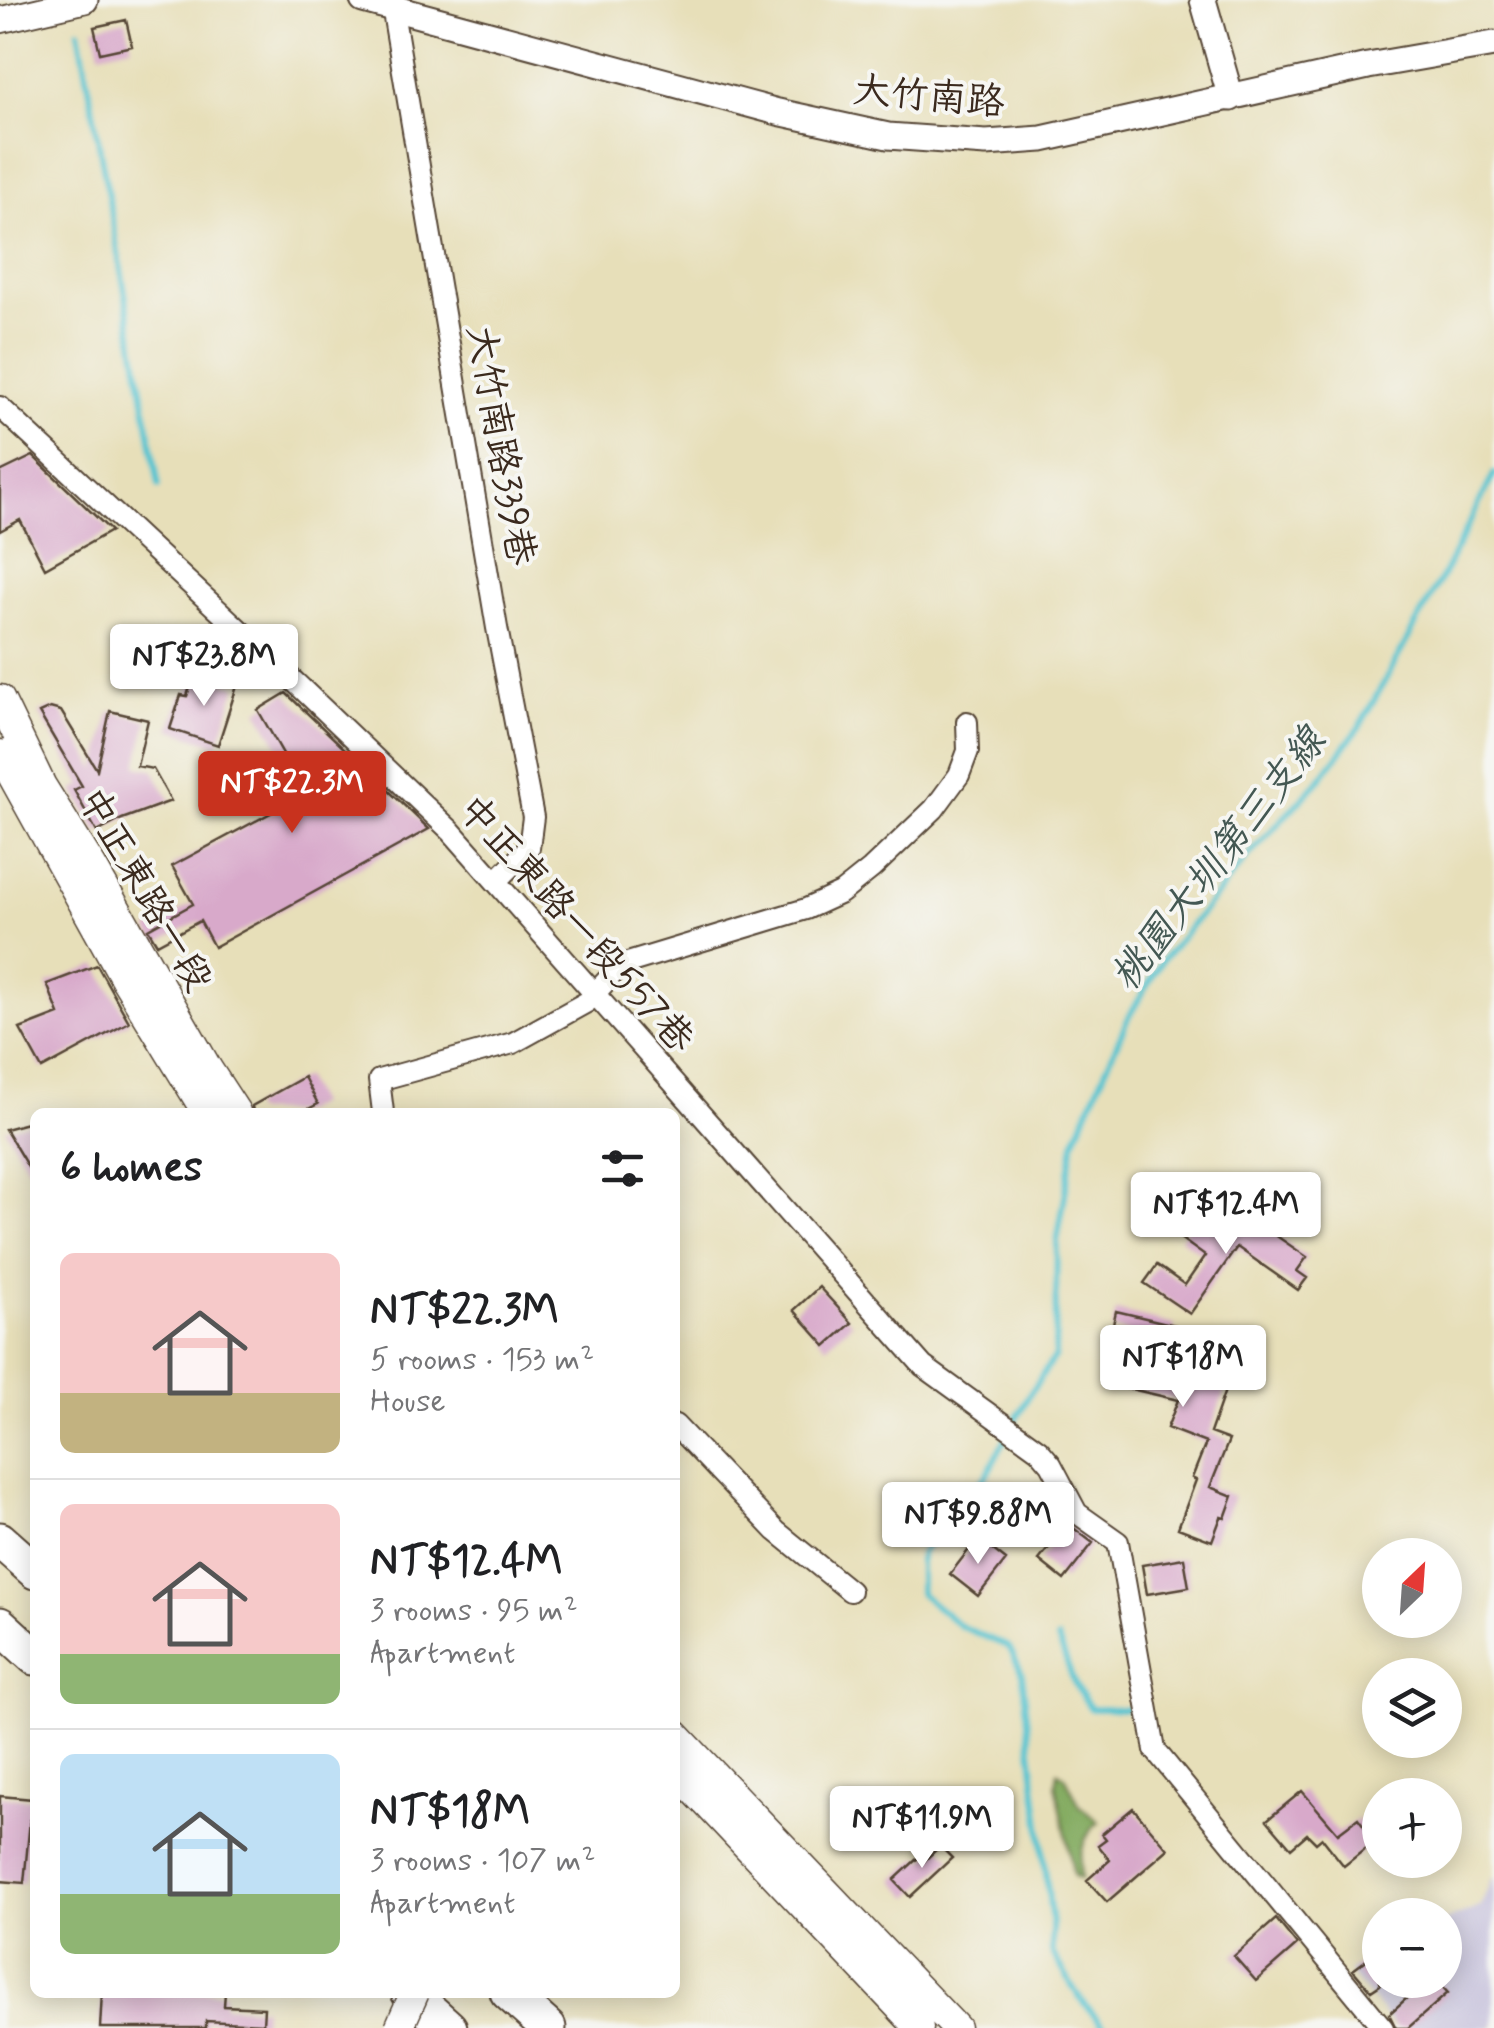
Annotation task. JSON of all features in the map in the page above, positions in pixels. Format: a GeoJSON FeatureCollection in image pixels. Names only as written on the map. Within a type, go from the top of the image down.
{"type":"FeatureCollection","features":[{"type":"Feature","properties":{"kind":"highway"},"geometry":{"type":"LineString","coordinates":[[0,1540],[30,1567]]}},
{"type":"Feature","properties":{"kind":"highway"},"geometry":{"type":"LineString","coordinates":[[0,1625],[30,1652]]}},
{"type":"Feature","properties":{"kind":"highway"},"geometry":{"type":"LineString","coordinates":[[418,1998],[449,2028]]}},
{"type":"Feature","properties":{"kind":"highway"},"geometry":{"type":"LineString","coordinates":[[515,1998],[548,2028]]}},
{"type":"Feature","properties":{"kind":"main road","name":"中正東路一段"},"geometry":{"type":"LineString","coordinates":[[0,698],[42,786],[234,1108]]}},
{"type":"Feature","properties":{"kind":"main road","name":"中正東路一段"},"geometry":{"type":"LineString","coordinates":[[0,754],[126,981],[204,1108]]}},
{"type":"Feature","properties":{"kind":"main road"},"geometry":{"type":"LineString","coordinates":[[680,1739],[956,2028]]}},
{"type":"Feature","properties":{"kind":"main road"},"geometry":{"type":"LineString","coordinates":[[680,1775],[919,2028]]}},
{"type":"Feature","properties":{"kind":"main road"},"geometry":{"type":"LineString","coordinates":[[398,2028],[410,1998]]}},
{"type":"Feature","properties":{"kind":"street"},"geometry":{"type":"LineString","coordinates":[[0,20],[85,0]]}},
{"type":"Feature","properties":{"kind":"street","name":"大竹南路"},"geometry":{"type":"LineString","coordinates":[[363,0],[392,4],[778,112],[888,136],[986,143],[1042,139],[1368,66],[1494,44]]}},
{"type":"Feature","properties":{"kind":"street"},"geometry":{"type":"LineString","coordinates":[[1203,0],[1231,98]]}},
{"type":"Feature","properties":{"kind":"street","name":"大竹南路339巷"},"geometry":{"type":"LineString","coordinates":[[392,4],[532,817],[529,848],[496,881]]}},
{"type":"Feature","properties":{"kind":"street","name":"中正東路一段557巷"},"geometry":{"type":"LineString","coordinates":[[0,407],[451,831],[923,1366],[1038,1450],[1051,1464],[1077,1514],[1118,1542],[1155,1750],[1383,2028]]}},
{"type":"Feature","properties":{"kind":"street"},"geometry":{"type":"LineString","coordinates":[[383,1108],[380,1080],[513,1043],[587,1002],[621,965],[806,909],[841,893],[934,810],[959,774],[968,751],[967,722]]}},
{"type":"Feature","properties":{"kind":"street"},"geometry":{"type":"LineString","coordinates":[[680,1430],[776,1531],[850,1591]]}},
{"type":"Feature","properties":{"kind":"shaded area"},"geometry":{"type":"Polygon","coordinates":[[[1492,1878],[1494,2025],[1396,2028],[1371,1998],[1462,1998],[1462,1914],[1480,1907],[1492,1878]]]}},
{"type":"Feature","properties":{"kind":"shaded area"},"geometry":{"type":"Polygon","coordinates":[[[1362,1962],[1362,1987],[1349,1972],[1362,1962]]]}},
{"type":"Feature","properties":{"kind":"green space"},"geometry":{"type":"Polygon","coordinates":[[[1058,1772],[1065,1776],[1080,1806],[1099,1822],[1082,1848],[1081,1879],[1074,1876],[1056,1784],[1058,1772]]]}},
{"type":"Feature","properties":{"kind":"building"},"geometry":{"type":"Polygon","coordinates":[[[126,20],[132,46],[100,53],[94,27],[126,20]]]}},
{"type":"Feature","properties":{"kind":"building"},"geometry":{"type":"Polygon","coordinates":[[[33,456],[111,531],[45,568],[20,520],[0,531],[0,472],[33,456]]]}},
{"type":"Feature","properties":{"kind":"building"},"geometry":{"type":"Polygon","coordinates":[[[195,672],[237,686],[218,745],[170,729],[181,695],[187,696],[195,672]]]}},
{"type":"Feature","properties":{"kind":"building"},"geometry":{"type":"Polygon","coordinates":[[[286,693],[429,829],[214,947],[200,921],[157,944],[148,929],[193,904],[172,866],[306,794],[258,710],[286,693]]]}},
{"type":"Feature","properties":{"kind":"building"},"geometry":{"type":"Polygon","coordinates":[[[50,708],[61,711],[97,770],[110,711],[148,720],[137,766],[153,769],[171,801],[97,832],[74,790],[82,786],[39,713],[50,708]]]}},
{"type":"Feature","properties":{"kind":"building"},"geometry":{"type":"Polygon","coordinates":[[[97,965],[129,1022],[42,1069],[20,1029],[59,1014],[47,984],[97,965]]]}},
{"type":"Feature","properties":{"kind":"building"},"geometry":{"type":"Polygon","coordinates":[[[304,1077],[318,1104],[310,1108],[252,1106],[304,1077]]]}},
{"type":"Feature","properties":{"kind":"building"},"geometry":{"type":"Polygon","coordinates":[[[30,1122],[30,1171],[5,1129],[30,1122]]]}},
{"type":"Feature","properties":{"kind":"building"},"geometry":{"type":"Polygon","coordinates":[[[1205,1204],[1244,1231],[1251,1223],[1265,1228],[1307,1257],[1297,1271],[1307,1278],[1298,1290],[1237,1247],[1190,1314],[1144,1283],[1157,1265],[1185,1285],[1205,1256],[1180,1238],[1205,1204]]]}},
{"type":"Feature","properties":{"kind":"building"},"geometry":{"type":"Polygon","coordinates":[[[819,1287],[852,1323],[826,1346],[794,1310],[819,1287]]]}},
{"type":"Feature","properties":{"kind":"building"},"geometry":{"type":"Polygon","coordinates":[[[1116,1311],[1175,1325],[1170,1345],[1229,1366],[1224,1381],[1228,1382],[1210,1433],[1229,1440],[1210,1487],[1233,1496],[1212,1541],[1178,1528],[1206,1443],[1167,1428],[1178,1400],[1101,1382],[1105,1365],[1141,1373],[1149,1338],[1112,1329],[1116,1311]]]}},
{"type":"Feature","properties":{"kind":"building"},"geometry":{"type":"Polygon","coordinates":[[[1068,1524],[1093,1543],[1064,1580],[1039,1560],[1068,1524]]]}},
{"type":"Feature","properties":{"kind":"building"},"geometry":{"type":"Polygon","coordinates":[[[978,1538],[1006,1560],[978,1596],[950,1574],[978,1538]]]}},
{"type":"Feature","properties":{"kind":"building"},"geometry":{"type":"Polygon","coordinates":[[[1184,1558],[1189,1587],[1147,1594],[1142,1565],[1184,1558]]]}},
{"type":"Feature","properties":{"kind":"building"},"geometry":{"type":"Polygon","coordinates":[[[1302,1791],[1338,1833],[1358,1818],[1362,1823],[1362,1851],[1344,1866],[1322,1838],[1316,1843],[1307,1834],[1291,1848],[1267,1820],[1302,1791]]]}},
{"type":"Feature","properties":{"kind":"building"},"geometry":{"type":"Polygon","coordinates":[[[0,1796],[30,1799],[24,1883],[0,1881],[0,1796]]]}},
{"type":"Feature","properties":{"kind":"building"},"geometry":{"type":"Polygon","coordinates":[[[1133,1808],[1168,1849],[1107,1902],[1087,1880],[1110,1860],[1098,1845],[1106,1839],[1102,1834],[1133,1808]]]}},
{"type":"Feature","properties":{"kind":"building"},"geometry":{"type":"Polygon","coordinates":[[[940,1846],[952,1858],[910,1897],[894,1880],[919,1857],[924,1861],[940,1846]]]}},
{"type":"Feature","properties":{"kind":"building"},"geometry":{"type":"Polygon","coordinates":[[[1276,1919],[1297,1945],[1256,1981],[1234,1956],[1276,1919]]]}},
{"type":"Feature","properties":{"kind":"building"},"geometry":{"type":"Polygon","coordinates":[[[1362,1963],[1362,1980],[1353,1970],[1362,1963]]]}},
{"type":"Feature","properties":{"kind":"building"},"geometry":{"type":"Polygon","coordinates":[[[102,1998],[225,1998],[224,2006],[264,2008],[263,2024],[206,2021],[206,2028],[100,2028],[102,1998]]]}},
{"type":"Feature","properties":{"kind":"building"},"geometry":{"type":"Polygon","coordinates":[[[1407,1998],[1442,1998],[1408,2028],[1396,2028],[1389,2014],[1407,1998]]]}},
{"type":"Feature","properties":{"kind":"waterway"},"geometry":{"type":"LineString","coordinates":[[79,30],[159,486]]}},
{"type":"Feature","properties":{"kind":"waterway","name":"桃園大圳第三支線"},"geometry":{"type":"LineString","coordinates":[[1105,2028],[1079,1997],[1052,1952],[1022,1673],[1009,1647],[960,1626],[920,1593],[920,1555],[945,1520],[986,1476],[1029,1395],[1055,1356],[1057,1242],[1074,1142],[1128,1018],[1162,961],[1248,856],[1321,778],[1360,726],[1494,474]]}},
{"type":"Feature","properties":{"kind":"waterway"},"geometry":{"type":"LineString","coordinates":[[1058,1639],[1075,1685],[1091,1709],[1143,1709]]}}]}
